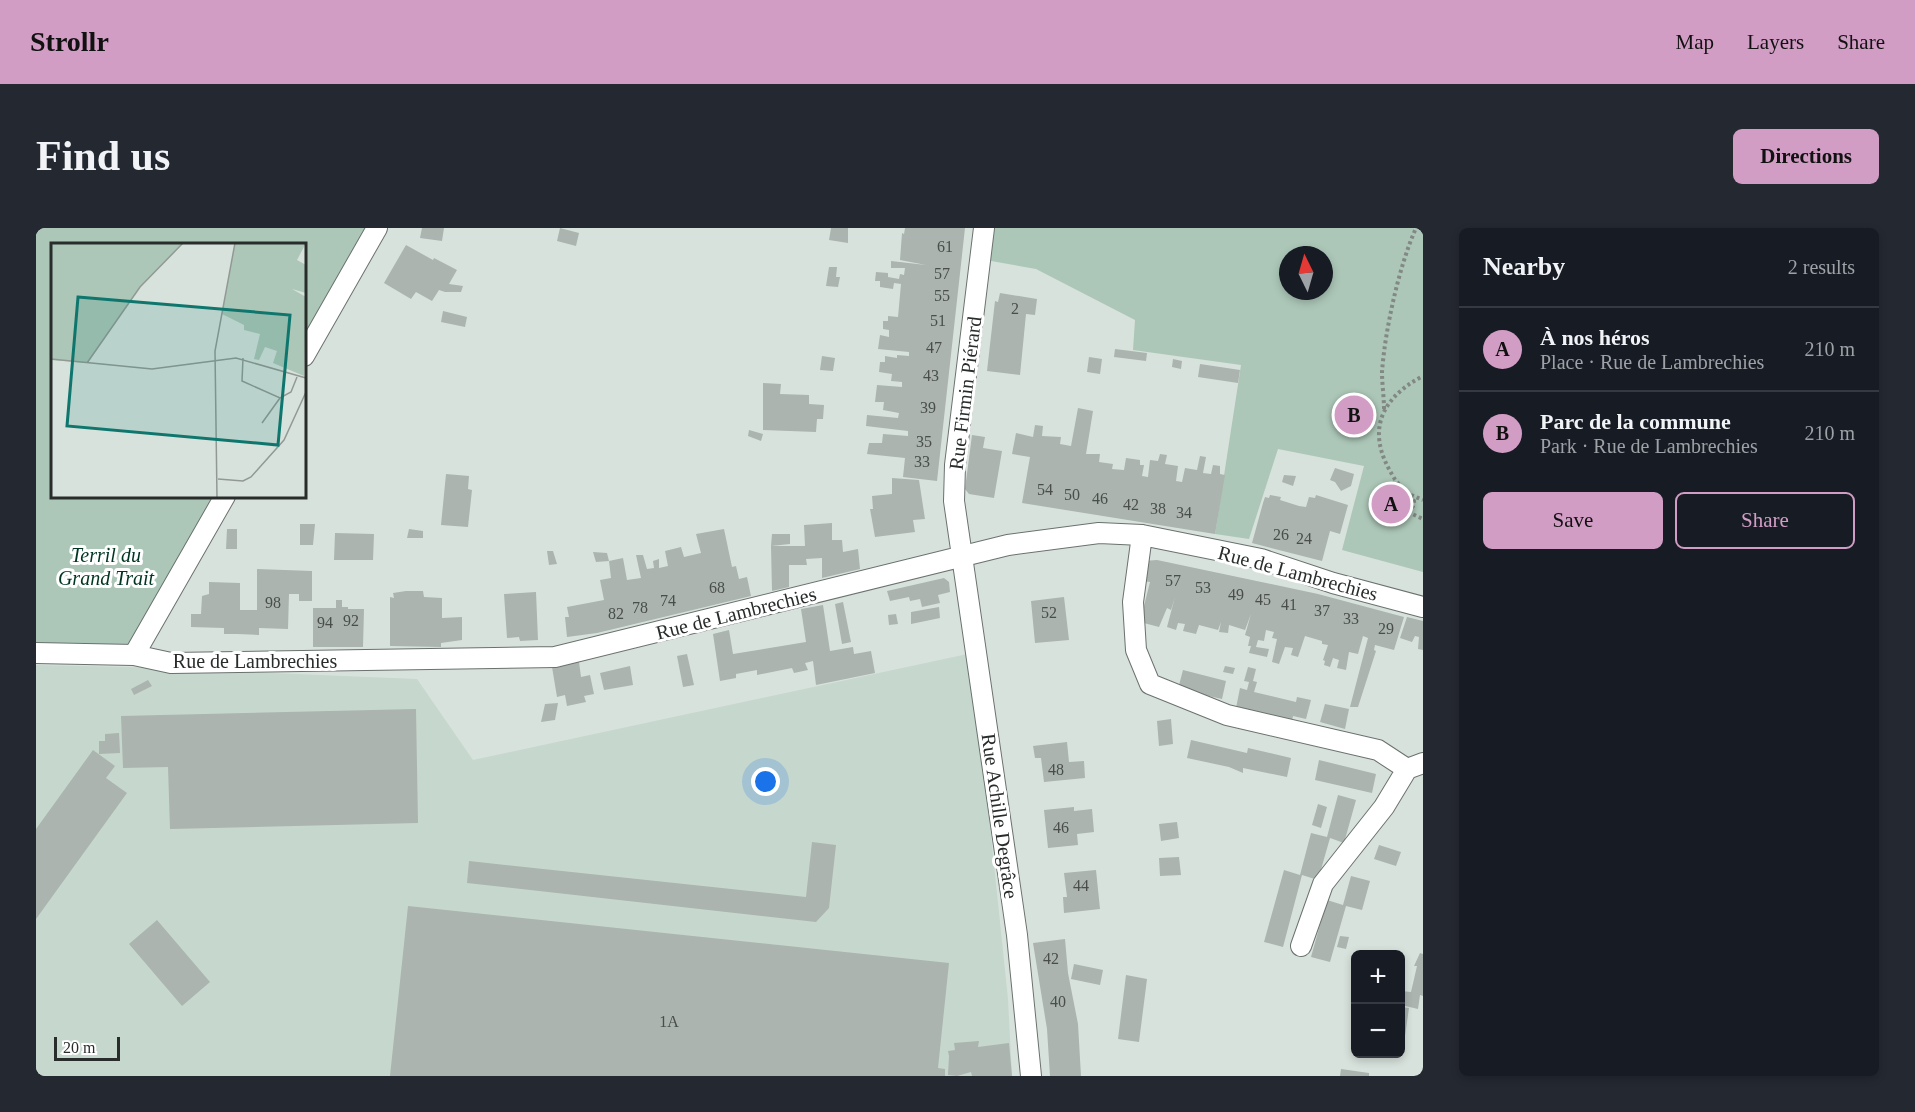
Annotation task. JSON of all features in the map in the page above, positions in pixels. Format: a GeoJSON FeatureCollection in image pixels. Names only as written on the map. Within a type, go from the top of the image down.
{"type":"FeatureCollection","features":[{"type":"Feature","properties":{"kind":"street"},"geometry":{"type":"LineString","coordinates":[[306,352],[377,228]]}},
{"type":"Feature","properties":{"kind":"street","name":"Rue Firmin Piérard"},"geometry":{"type":"LineString","coordinates":[[963,557],[954,501],[956,465],[984,228]]}},
{"type":"Feature","properties":{"kind":"street"},"geometry":{"type":"LineString","coordinates":[[134,655],[224,498]]}},
{"type":"Feature","properties":{"kind":"street","name":"Rue de Lambrechies"},"geometry":{"type":"LineString","coordinates":[[36,653],[134,655],[171,663],[555,657],[1008,546],[1100,533],[1142,535],[1261,559],[1333,583],[1423,607]]}},
{"type":"Feature","properties":{"kind":"street"},"geometry":{"type":"LineString","coordinates":[[1142,535],[1133,602],[1136,650],[1150,684],[1227,715],[1378,750],[1415,766],[1323,884],[1301,946]]}},
{"type":"Feature","properties":{"kind":"street","name":"Rue Achille Degrâce"},"geometry":{"type":"LineString","coordinates":[[963,557],[1017,935],[1031,1076]]}},
{"type":"Feature","properties":{"kind":"path"},"geometry":{"type":"LineString","coordinates":[[1407,512],[1413,506],[1414,501],[1393,477],[1379,442],[1378,425],[1384,409],[1382,372],[1388,335],[1400,275],[1416,228]]}},
{"type":"Feature","properties":{"kind":"path"},"geometry":{"type":"LineString","coordinates":[[1384,409],[1423,376]]}},
{"type":"Feature","properties":{"kind":"path"},"geometry":{"type":"LineString","coordinates":[[1410,495],[1423,500]]}},
{"type":"Feature","properties":{"kind":"path"},"geometry":{"type":"LineString","coordinates":[[1397,507],[1423,519]]}},
{"type":"Feature","properties":{"kind":"shaded area"},"geometry":{"type":"Polygon","coordinates":[[[972,653],[1008,999],[1012,1076],[36,1076],[36,665],[417,679],[473,760],[972,653]]]}},
{"type":"Feature","properties":{"kind":"green space","name":"Terril du Grand Trait"},"geometry":{"type":"Polygon","coordinates":[[[36,228],[377,228],[306,354],[306,243],[51,243],[51,498],[224,498],[134,655],[36,654],[36,228]]]}},
{"type":"Feature","properties":{"kind":"green space"},"geometry":{"type":"Polygon","coordinates":[[[984,228],[1423,228],[1423,572],[1342,550],[1364,466],[1278,449],[1249,539],[1215,534],[1241,365],[1133,350],[1135,320],[1036,269],[980,259],[984,228]]]}},
{"type":"Feature","properties":{"kind":"building"},"geometry":{"type":"Polygon","coordinates":[[[422,228],[444,228],[442,241],[420,238],[422,228]]]}},
{"type":"Feature","properties":{"kind":"building"},"geometry":{"type":"Polygon","coordinates":[[[560,228],[579,233],[576,246],[557,241],[560,228]]]}},
{"type":"Feature","properties":{"kind":"building"},"geometry":{"type":"Polygon","coordinates":[[[831,228],[848,228],[848,243],[829,240],[831,228]]]}},
{"type":"Feature","properties":{"kind":"building"},"geometry":{"type":"Polygon","coordinates":[[[905,228],[965,228],[937,481],[903,477],[905,458],[867,454],[869,443],[882,443],[883,434],[908,436],[908,431],[866,426],[867,415],[898,418],[899,413],[883,410],[884,402],[875,402],[877,385],[902,387],[902,382],[891,381],[892,374],[879,372],[880,362],[885,362],[885,356],[897,358],[897,355],[909,356],[909,352],[878,349],[880,335],[889,337],[889,330],[883,329],[883,321],[888,321],[888,316],[898,317],[901,284],[894,283],[893,289],[880,287],[880,281],[875,281],[876,272],[888,273],[888,277],[899,279],[900,274],[904,275],[905,268],[891,268],[891,261],[926,265],[900,260],[902,233],[904,234],[905,228]]]}},
{"type":"Feature","properties":{"kind":"building"},"geometry":{"type":"Polygon","coordinates":[[[406,245],[457,270],[449,284],[463,286],[461,292],[439,290],[432,301],[416,292],[411,299],[384,283],[406,245]]]}},
{"type":"Feature","properties":{"kind":"building"},"geometry":{"type":"Polygon","coordinates":[[[829,267],[837,267],[836,277],[840,277],[838,287],[826,286],[829,267]]]}},
{"type":"Feature","properties":{"kind":"building"},"geometry":{"type":"Polygon","coordinates":[[[1000,293],[1037,299],[1035,315],[1026,314],[1020,375],[987,371],[995,301],[998,302],[1000,293]]]}},
{"type":"Feature","properties":{"kind":"building"},"geometry":{"type":"Polygon","coordinates":[[[443,311],[467,317],[465,327],[441,322],[443,311]]]}},
{"type":"Feature","properties":{"kind":"building"},"geometry":{"type":"Polygon","coordinates":[[[1115,349],[1147,353],[1146,361],[1114,357],[1115,349]]]}},
{"type":"Feature","properties":{"kind":"building"},"geometry":{"type":"Polygon","coordinates":[[[822,356],[835,358],[833,371],[820,370],[822,356]]]}},
{"type":"Feature","properties":{"kind":"building"},"geometry":{"type":"Polygon","coordinates":[[[1089,357],[1102,359],[1100,374],[1087,372],[1089,357]]]}},
{"type":"Feature","properties":{"kind":"building"},"geometry":{"type":"Polygon","coordinates":[[[1173,359],[1182,361],[1181,369],[1172,367],[1173,359]]]}},
{"type":"Feature","properties":{"kind":"building"},"geometry":{"type":"Polygon","coordinates":[[[1200,364],[1240,370],[1238,383],[1198,377],[1200,364]]]}},
{"type":"Feature","properties":{"kind":"building"},"geometry":{"type":"Polygon","coordinates":[[[763,383],[781,384],[780,394],[809,395],[809,404],[824,405],[823,419],[817,419],[816,432],[763,430],[763,383]]]}},
{"type":"Feature","properties":{"kind":"building"},"geometry":{"type":"Polygon","coordinates":[[[1078,408],[1093,411],[1086,454],[1100,454],[1099,462],[1113,464],[1112,469],[1124,470],[1126,458],[1140,460],[1140,465],[1144,465],[1142,476],[1148,477],[1150,460],[1158,461],[1160,454],[1167,455],[1165,464],[1178,466],[1176,481],[1182,482],[1185,468],[1197,470],[1200,456],[1206,457],[1203,473],[1211,474],[1213,465],[1220,466],[1220,474],[1225,475],[1215,534],[1022,503],[1030,457],[1012,454],[1016,433],[1033,437],[1035,425],[1043,426],[1042,436],[1061,437],[1060,444],[1071,446],[1078,408]]]}},
{"type":"Feature","properties":{"kind":"building"},"geometry":{"type":"Polygon","coordinates":[[[749,430],[763,434],[761,441],[748,436],[749,430]]]}},
{"type":"Feature","properties":{"kind":"building"},"geometry":{"type":"Polygon","coordinates":[[[972,435],[985,437],[983,448],[1002,451],[994,498],[969,494],[965,489],[972,435]]]}},
{"type":"Feature","properties":{"kind":"building"},"geometry":{"type":"Polygon","coordinates":[[[1335,468],[1354,474],[1351,486],[1341,491],[1335,482],[1330,480],[1335,468]]]}},
{"type":"Feature","properties":{"kind":"building"},"geometry":{"type":"Polygon","coordinates":[[[446,474],[469,476],[468,489],[472,490],[468,527],[441,525],[446,474]]]}},
{"type":"Feature","properties":{"kind":"building"},"geometry":{"type":"Polygon","coordinates":[[[1284,475],[1296,476],[1293,486],[1282,482],[1284,475]]]}},
{"type":"Feature","properties":{"kind":"building"},"geometry":{"type":"Polygon","coordinates":[[[892,478],[919,480],[925,519],[913,520],[915,532],[875,537],[870,509],[873,509],[872,496],[892,494],[892,478]]]}},
{"type":"Feature","properties":{"kind":"building"},"geometry":{"type":"Polygon","coordinates":[[[1392,492],[1399,492],[1404,502],[1390,513],[1384,511],[1381,506],[1383,499],[1392,492]]]}},
{"type":"Feature","properties":{"kind":"building"},"geometry":{"type":"Polygon","coordinates":[[[1270,495],[1306,507],[1309,497],[1315,498],[1316,495],[1348,505],[1340,534],[1330,531],[1322,561],[1252,543],[1265,497],[1269,498],[1270,495]]]}},
{"type":"Feature","properties":{"kind":"building"},"geometry":{"type":"Polygon","coordinates":[[[832,523],[832,540],[842,540],[843,552],[858,549],[860,569],[822,578],[822,558],[806,559],[807,565],[789,565],[789,587],[772,591],[771,546],[805,546],[804,525],[832,523]]]}},
{"type":"Feature","properties":{"kind":"building"},"geometry":{"type":"Polygon","coordinates":[[[300,524],[315,524],[313,545],[300,545],[300,524]]]}},
{"type":"Feature","properties":{"kind":"building"},"geometry":{"type":"Polygon","coordinates":[[[227,529],[237,529],[237,549],[226,549],[227,529]]]}},
{"type":"Feature","properties":{"kind":"building"},"geometry":{"type":"Polygon","coordinates":[[[409,529],[423,531],[423,538],[407,538],[409,529]]]}},
{"type":"Feature","properties":{"kind":"building"},"geometry":{"type":"Polygon","coordinates":[[[724,529],[732,567],[736,566],[739,579],[747,577],[751,596],[597,633],[567,637],[565,617],[569,617],[567,607],[604,600],[600,580],[611,578],[609,561],[623,558],[627,580],[641,578],[636,555],[643,555],[647,569],[654,568],[653,561],[659,559],[659,568],[668,566],[665,551],[681,547],[684,557],[701,553],[696,534],[724,529]]]}},
{"type":"Feature","properties":{"kind":"building"},"geometry":{"type":"Polygon","coordinates":[[[335,533],[374,534],[373,560],[334,560],[335,533]]]}},
{"type":"Feature","properties":{"kind":"building"},"geometry":{"type":"Polygon","coordinates":[[[772,534],[790,534],[790,544],[771,546],[772,534]]]}},
{"type":"Feature","properties":{"kind":"building"},"geometry":{"type":"Polygon","coordinates":[[[547,551],[553,551],[557,564],[549,565],[547,551]]]}},
{"type":"Feature","properties":{"kind":"building"},"geometry":{"type":"Polygon","coordinates":[[[593,552],[607,553],[609,561],[596,562],[593,552]]]}},
{"type":"Feature","properties":{"kind":"building"},"geometry":{"type":"Polygon","coordinates":[[[1157,560],[1318,594],[1404,617],[1394,650],[1375,645],[1374,650],[1376,651],[1358,707],[1350,707],[1368,638],[1363,636],[1358,654],[1349,652],[1346,670],[1337,668],[1339,660],[1333,658],[1330,667],[1324,665],[1323,660],[1328,645],[1305,636],[1298,657],[1291,655],[1293,648],[1285,647],[1279,664],[1272,662],[1277,639],[1272,638],[1274,632],[1266,630],[1264,641],[1258,640],[1256,647],[1269,649],[1267,657],[1249,653],[1250,637],[1245,635],[1251,614],[1245,630],[1229,625],[1228,633],[1219,632],[1221,622],[1218,630],[1199,625],[1196,634],[1183,631],[1185,624],[1178,623],[1176,630],[1167,627],[1175,597],[1171,610],[1167,608],[1159,627],[1140,622],[1150,582],[1142,581],[1143,561],[1157,560]]]}},
{"type":"Feature","properties":{"kind":"building"},"geometry":{"type":"Polygon","coordinates":[[[257,569],[312,571],[312,601],[299,601],[299,594],[289,594],[288,629],[259,628],[259,635],[224,634],[224,628],[191,627],[191,614],[201,614],[202,596],[209,594],[209,582],[240,583],[240,610],[257,610],[257,569]]]}},
{"type":"Feature","properties":{"kind":"building"},"geometry":{"type":"Polygon","coordinates":[[[944,578],[949,582],[950,592],[938,595],[940,603],[922,607],[920,599],[910,601],[909,597],[890,601],[887,591],[944,578]]]}},
{"type":"Feature","properties":{"kind":"building"},"geometry":{"type":"Polygon","coordinates":[[[423,591],[424,597],[442,598],[442,618],[462,617],[462,640],[441,643],[441,647],[390,646],[390,597],[394,598],[393,593],[423,591]]]}},
{"type":"Feature","properties":{"kind":"building"},"geometry":{"type":"Polygon","coordinates":[[[536,592],[538,640],[520,641],[519,637],[507,638],[504,594],[536,592]]]}},
{"type":"Feature","properties":{"kind":"building"},"geometry":{"type":"Polygon","coordinates":[[[1064,597],[1069,640],[1035,643],[1031,601],[1064,597]]]}},
{"type":"Feature","properties":{"kind":"building"},"geometry":{"type":"Polygon","coordinates":[[[336,600],[342,600],[342,607],[348,607],[348,609],[364,609],[363,647],[313,647],[313,608],[336,608],[336,600]]]}},
{"type":"Feature","properties":{"kind":"building"},"geometry":{"type":"Polygon","coordinates":[[[843,602],[851,642],[842,644],[835,604],[843,602]]]}},
{"type":"Feature","properties":{"kind":"building"},"geometry":{"type":"Polygon","coordinates":[[[823,605],[830,651],[853,647],[854,654],[871,651],[875,673],[816,685],[813,661],[805,663],[808,670],[794,673],[792,668],[757,675],[757,670],[736,674],[736,678],[720,681],[713,634],[729,630],[733,654],[806,642],[801,609],[823,605]]]}},
{"type":"Feature","properties":{"kind":"building"},"geometry":{"type":"Polygon","coordinates":[[[939,607],[940,618],[911,624],[911,612],[939,607]]]}},
{"type":"Feature","properties":{"kind":"building"},"geometry":{"type":"Polygon","coordinates":[[[896,614],[898,624],[889,625],[888,615],[896,614]]]}},
{"type":"Feature","properties":{"kind":"building"},"geometry":{"type":"Polygon","coordinates":[[[1407,617],[1423,621],[1423,650],[1418,649],[1419,637],[1415,636],[1412,642],[1400,638],[1407,617]]]}},
{"type":"Feature","properties":{"kind":"building"},"geometry":{"type":"Polygon","coordinates":[[[687,654],[694,685],[683,687],[677,656],[687,654]]]}},
{"type":"Feature","properties":{"kind":"building"},"geometry":{"type":"Polygon","coordinates":[[[579,662],[581,677],[590,675],[594,694],[584,696],[586,702],[567,706],[565,695],[557,697],[552,667],[579,662]]]}},
{"type":"Feature","properties":{"kind":"building"},"geometry":{"type":"Polygon","coordinates":[[[630,666],[633,685],[604,690],[600,673],[630,666]]]}},
{"type":"Feature","properties":{"kind":"building"},"geometry":{"type":"Polygon","coordinates":[[[1225,666],[1235,668],[1233,674],[1223,672],[1225,666]]]}},
{"type":"Feature","properties":{"kind":"building"},"geometry":{"type":"Polygon","coordinates":[[[1248,667],[1256,669],[1253,681],[1257,682],[1254,692],[1296,702],[1297,697],[1311,700],[1306,719],[1293,716],[1292,721],[1236,708],[1240,688],[1247,690],[1249,682],[1244,681],[1248,667]]]}},
{"type":"Feature","properties":{"kind":"building"},"geometry":{"type":"Polygon","coordinates":[[[1183,670],[1226,681],[1222,699],[1178,689],[1183,670]]]}},
{"type":"Feature","properties":{"kind":"building"},"geometry":{"type":"Polygon","coordinates":[[[148,680],[152,686],[134,695],[131,689],[148,680]]]}},
{"type":"Feature","properties":{"kind":"building"},"geometry":{"type":"Polygon","coordinates":[[[558,703],[555,720],[541,722],[545,704],[558,703]]]}},
{"type":"Feature","properties":{"kind":"building"},"geometry":{"type":"Polygon","coordinates":[[[1325,704],[1349,709],[1345,729],[1320,722],[1325,704]]]}},
{"type":"Feature","properties":{"kind":"building"},"geometry":{"type":"Polygon","coordinates":[[[416,709],[418,823],[170,829],[168,767],[123,768],[121,716],[416,709]]]}},
{"type":"Feature","properties":{"kind":"building"},"geometry":{"type":"Polygon","coordinates":[[[1171,719],[1173,744],[1159,746],[1157,721],[1171,719]]]}},
{"type":"Feature","properties":{"kind":"building"},"geometry":{"type":"Polygon","coordinates":[[[119,733],[120,753],[99,754],[99,741],[105,741],[105,734],[119,733]]]}},
{"type":"Feature","properties":{"kind":"building"},"geometry":{"type":"Polygon","coordinates":[[[1191,740],[1247,753],[1248,748],[1291,758],[1287,777],[1243,768],[1243,773],[1229,767],[1187,758],[1191,740]]]}},
{"type":"Feature","properties":{"kind":"building"},"geometry":{"type":"Polygon","coordinates":[[[1067,742],[1069,762],[1084,761],[1085,778],[1044,782],[1041,758],[1035,758],[1033,746],[1067,742]]]}},
{"type":"Feature","properties":{"kind":"building"},"geometry":{"type":"Polygon","coordinates":[[[93,750],[115,766],[106,778],[127,793],[36,919],[36,829],[93,750]]]}},
{"type":"Feature","properties":{"kind":"building"},"geometry":{"type":"Polygon","coordinates":[[[1319,760],[1376,774],[1372,793],[1315,780],[1319,760]]]}},
{"type":"Feature","properties":{"kind":"building"},"geometry":{"type":"Polygon","coordinates":[[[1338,795],[1356,800],[1344,843],[1330,838],[1318,880],[1302,875],[1283,947],[1264,942],[1284,870],[1300,875],[1311,833],[1327,837],[1338,795]]]}},
{"type":"Feature","properties":{"kind":"building"},"geometry":{"type":"Polygon","coordinates":[[[1318,804],[1327,807],[1321,828],[1312,825],[1318,804]]]}},
{"type":"Feature","properties":{"kind":"building"},"geometry":{"type":"Polygon","coordinates":[[[1074,807],[1074,811],[1092,809],[1094,832],[1077,834],[1078,845],[1048,848],[1044,810],[1074,807]]]}},
{"type":"Feature","properties":{"kind":"building"},"geometry":{"type":"Polygon","coordinates":[[[1177,822],[1179,838],[1161,841],[1159,824],[1177,822]]]}},
{"type":"Feature","properties":{"kind":"building"},"geometry":{"type":"Polygon","coordinates":[[[812,842],[836,845],[829,908],[816,922],[467,883],[469,861],[806,897],[812,842]]]}},
{"type":"Feature","properties":{"kind":"building"},"geometry":{"type":"Polygon","coordinates":[[[1379,845],[1401,852],[1396,866],[1374,859],[1379,845]]]}},
{"type":"Feature","properties":{"kind":"building"},"geometry":{"type":"Polygon","coordinates":[[[1179,857],[1181,875],[1160,876],[1159,858],[1179,857]]]}},
{"type":"Feature","properties":{"kind":"building"},"geometry":{"type":"Polygon","coordinates":[[[1096,870],[1100,909],[1064,913],[1063,897],[1067,897],[1064,873],[1096,870]]]}},
{"type":"Feature","properties":{"kind":"building"},"geometry":{"type":"Polygon","coordinates":[[[1351,876],[1370,881],[1362,910],[1346,906],[1330,962],[1311,957],[1327,900],[1343,905],[1351,876]]]}},
{"type":"Feature","properties":{"kind":"building"},"geometry":{"type":"Polygon","coordinates":[[[408,906],[949,963],[938,1068],[945,1069],[945,1076],[390,1076],[408,906]]]}},
{"type":"Feature","properties":{"kind":"building"},"geometry":{"type":"Polygon","coordinates":[[[157,920],[210,982],[182,1006],[129,944],[157,920]]]}},
{"type":"Feature","properties":{"kind":"building"},"geometry":{"type":"Polygon","coordinates":[[[1340,936],[1349,937],[1346,949],[1337,947],[1340,936]]]}},
{"type":"Feature","properties":{"kind":"building"},"geometry":{"type":"Polygon","coordinates":[[[1065,939],[1068,973],[1078,1024],[1081,1076],[1050,1076],[1047,1029],[1033,943],[1065,939]]]}},
{"type":"Feature","properties":{"kind":"building"},"geometry":{"type":"Polygon","coordinates":[[[1420,953],[1423,954],[1423,996],[1420,995],[1418,1009],[1405,1006],[1405,991],[1411,992],[1417,966],[1414,966],[1420,953]]]}},
{"type":"Feature","properties":{"kind":"building"},"geometry":{"type":"Polygon","coordinates":[[[1074,964],[1103,970],[1100,985],[1071,979],[1074,964]]]}},
{"type":"Feature","properties":{"kind":"building"},"geometry":{"type":"Polygon","coordinates":[[[1126,975],[1147,979],[1139,1042],[1118,1039],[1126,975]]]}},
{"type":"Feature","properties":{"kind":"building"},"geometry":{"type":"Polygon","coordinates":[[[1405,1008],[1409,1008],[1405,1036],[1405,1008]]]}},
{"type":"Feature","properties":{"kind":"building"},"geometry":{"type":"Polygon","coordinates":[[[979,1041],[978,1047],[1009,1043],[1012,1076],[972,1076],[971,1072],[957,1076],[948,1075],[948,1051],[955,1050],[954,1043],[979,1041]]]}},
{"type":"Feature","properties":{"kind":"building"},"geometry":{"type":"Polygon","coordinates":[[[1341,1069],[1369,1073],[1369,1076],[1340,1076],[1341,1069]]]}},
{"type":"Feature","properties":{"kind":"place","name":"Parc de la commune"},"geometry":{"type":"Point","coordinates":[1354,415]}},
{"type":"Feature","properties":{"kind":"place","name":"À nos héros"},"geometry":{"type":"Point","coordinates":[1391,504]}}]}
